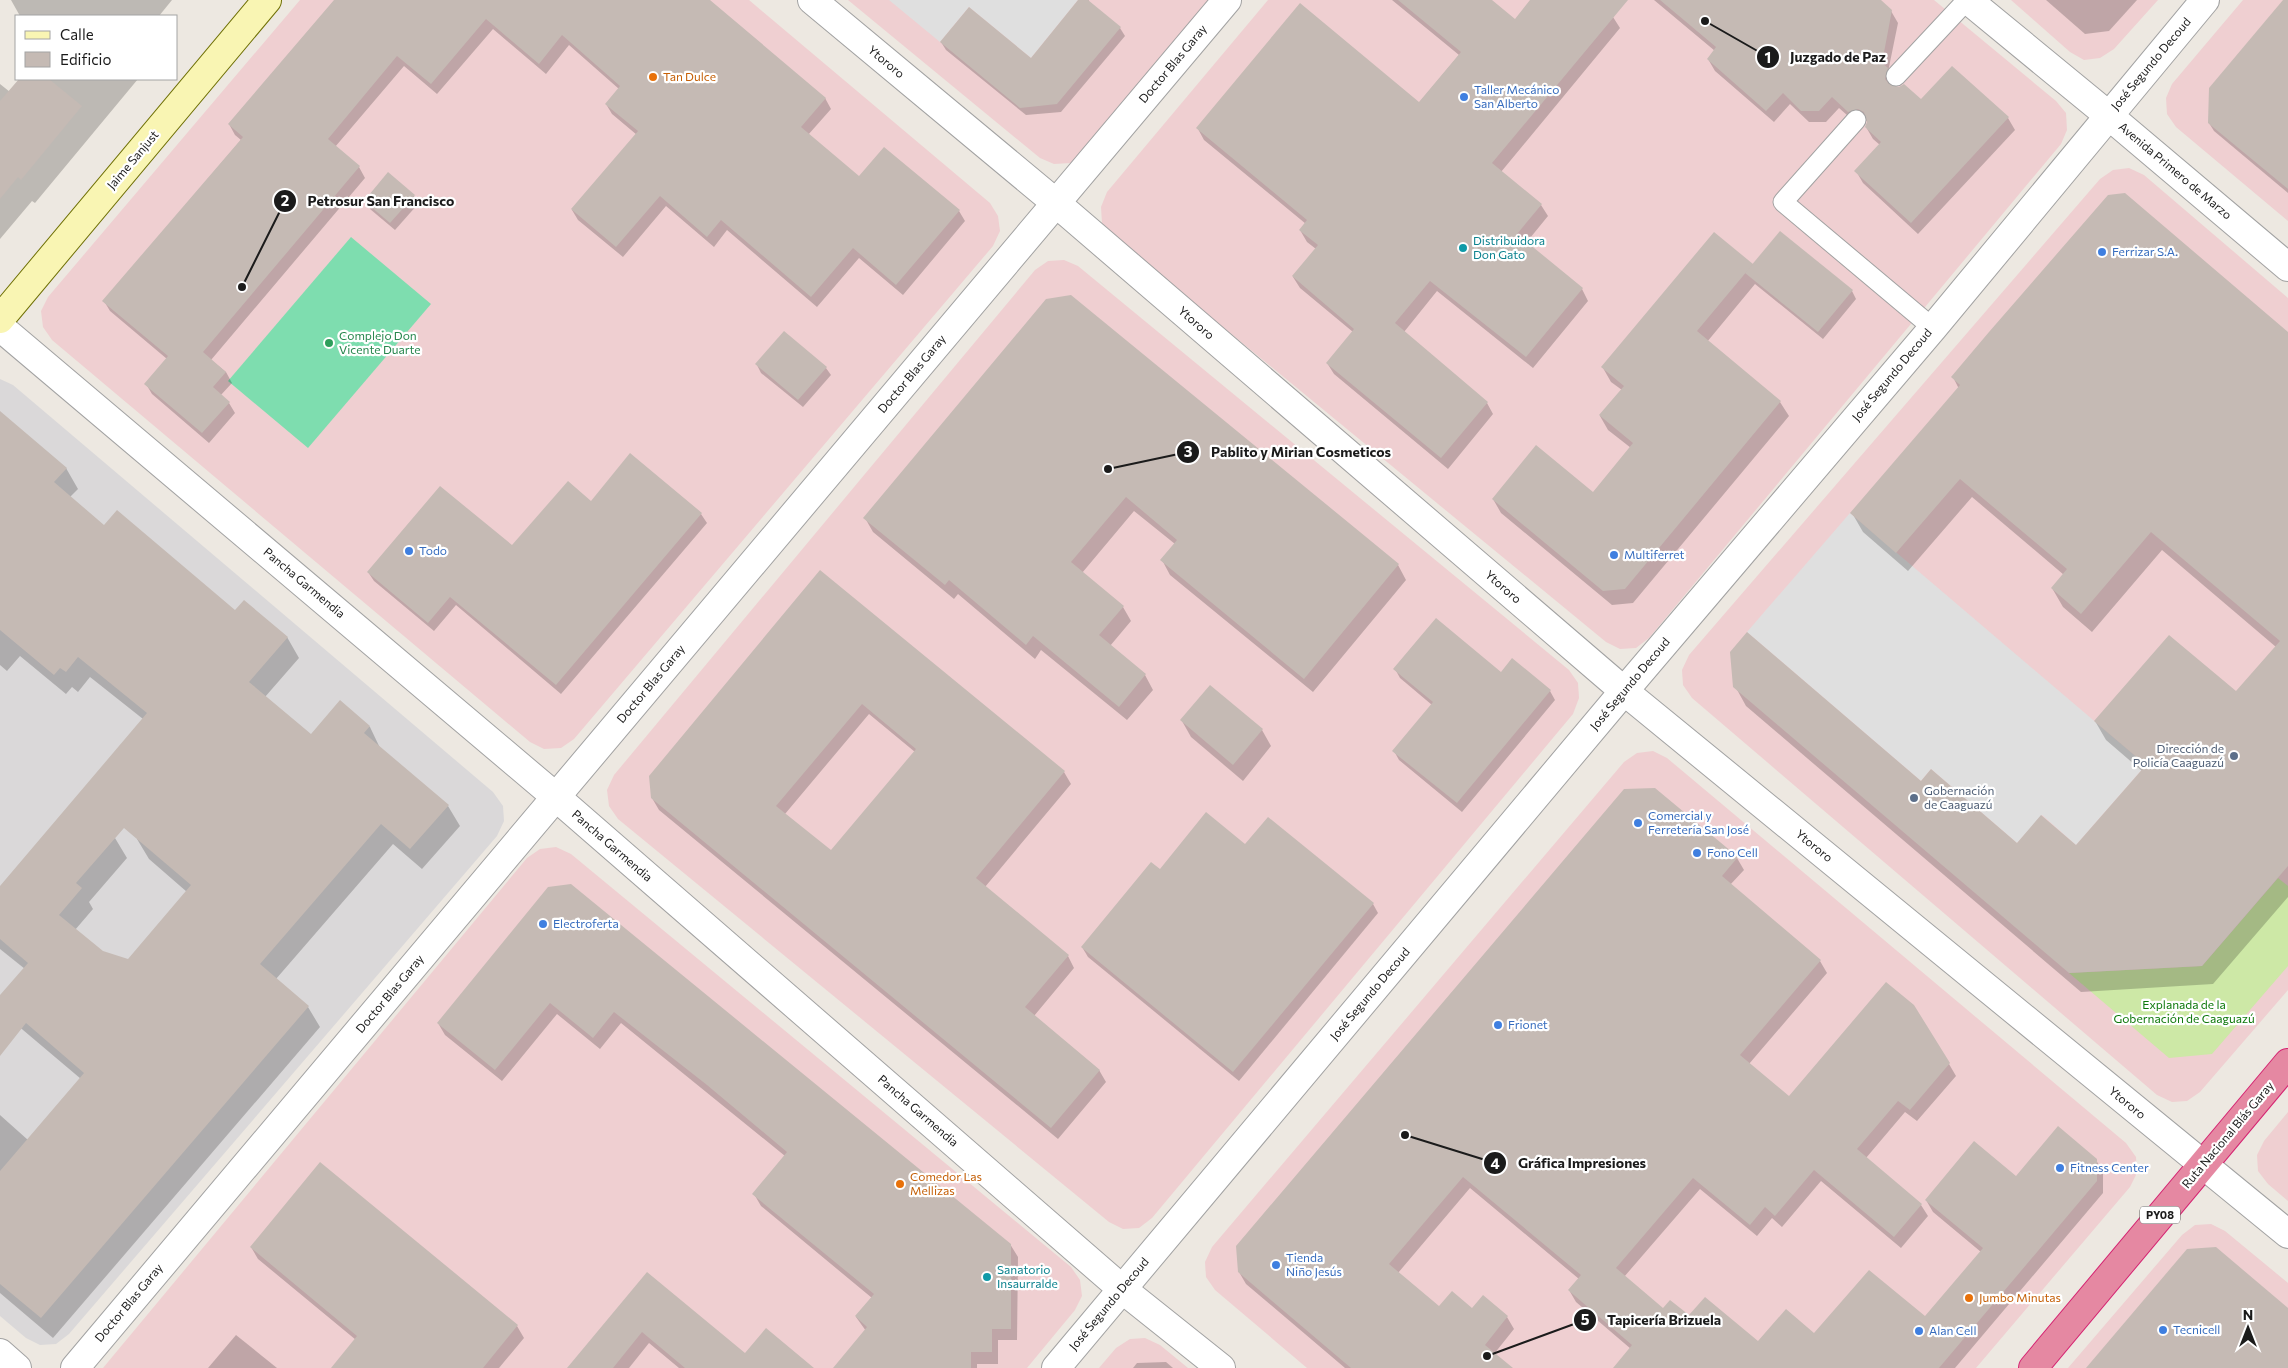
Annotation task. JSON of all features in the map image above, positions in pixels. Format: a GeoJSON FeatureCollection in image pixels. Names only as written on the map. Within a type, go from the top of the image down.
{"type":"FeatureCollection","features":[{"type":"Feature","properties":{"kind":"highway","name":"Ruta Nacional Blás Garay"},"geometry":{"type":"LineString","coordinates":[[2033,1368],[2288,1063]]}},
{"type":"Feature","properties":{"kind":"main road","name":"Jaime Sanjust"},"geometry":{"type":"LineString","coordinates":[[0,319],[267,0]]}},
{"type":"Feature","properties":{"kind":"street","name":"Ytororo"},"geometry":{"type":"LineString","coordinates":[[812,0],[1056,203],[1624,691],[2288,1234]]}},
{"type":"Feature","properties":{"kind":"street","name":"Doctor Blas Garay"},"geometry":{"type":"LineString","coordinates":[[75,1368],[1227,0]]}},
{"type":"Feature","properties":{"kind":"street","name":"Avenida Primero de Marzo"},"geometry":{"type":"LineString","coordinates":[[1967,0],[2108,115],[2288,267]]}},
{"type":"Feature","properties":{"kind":"street","name":"José Segundo Decoud"},"geometry":{"type":"LineString","coordinates":[[1056,1368],[1624,691],[1933,328],[2204,0]]}},
{"type":"Feature","properties":{"kind":"street","name":"Pancha Garmendia"},"geometry":{"type":"LineString","coordinates":[[0,326],[556,797],[1122,1289],[1221,1368]]}},
{"type":"Feature","properties":{"kind":"street"},"geometry":{"type":"LineString","coordinates":[[0,1353],[17,1368]]}},
{"type":"Feature","properties":{"kind":"lane"},"geometry":{"type":"LineString","coordinates":[[1896,76],[1967,0]]}},
{"type":"Feature","properties":{"kind":"lane"},"geometry":{"type":"LineString","coordinates":[[1856,120],[1783,202],[1933,328]]}},
{"type":"Feature","properties":{"kind":"shaded area"},"geometry":{"type":"Polygon","coordinates":[[[300,0],[749,0],[990,203],[998,216],[1000,231],[993,246],[574,739],[561,748],[544,749],[530,742],[52,340],[43,327],[41,311],[48,297],[300,0]]]}},
{"type":"Feature","properties":{"kind":"shaded area"},"geometry":{"type":"Polygon","coordinates":[[[848,0],[1212,0],[1084,154],[1071,163],[1054,164],[1040,158],[848,0]]]}},
{"type":"Feature","properties":{"kind":"shaded area"},"geometry":{"type":"Polygon","coordinates":[[[889,0],[1078,0],[1031,58],[969,7],[940,42],[889,0]]]}},
{"type":"Feature","properties":{"kind":"shaded area"},"geometry":{"type":"Polygon","coordinates":[[[1268,0],[1934,0],[2056,101],[2066,113],[2067,130],[2061,144],[1649,638],[1636,648],[1620,649],[1606,642],[1112,236],[1102,223],[1101,207],[1107,192],[1268,0]]]}},
{"type":"Feature","properties":{"kind":"shaded area"},"geometry":{"type":"Polygon","coordinates":[[[2011,0],[2158,0],[2114,49],[2100,58],[2084,60],[2070,52],[2011,0]]]}},
{"type":"Feature","properties":{"kind":"shaded area"},"geometry":{"type":"Polygon","coordinates":[[[2243,0],[2288,0],[2288,221],[2176,127],[2167,114],[2166,98],[2172,84],[2243,0]]]}},
{"type":"Feature","properties":{"kind":"shaded area"},"geometry":{"type":"Polygon","coordinates":[[[2129,168],[2144,175],[2288,298],[2288,990],[2200,1092],[2187,1101],[2172,1102],[2157,1095],[1692,698],[1683,685],[1682,670],[1689,655],[2100,179],[2113,170],[2129,168]]]}},
{"type":"Feature","properties":{"kind":"shaded area"},"geometry":{"type":"Polygon","coordinates":[[[1064,260],[1078,266],[1569,670],[1578,683],[1579,698],[1573,714],[1152,1218],[1139,1228],[1123,1229],[1109,1222],[618,819],[609,806],[607,790],[614,775],[1035,270],[1048,261],[1064,260]]]}},
{"type":"Feature","properties":{"kind":"shaded area"},"geometry":{"type":"Polygon","coordinates":[[[0,379],[13,385],[493,792],[503,806],[504,821],[497,836],[69,1334],[56,1344],[40,1345],[26,1338],[0,1316],[0,379]]]}},
{"type":"Feature","properties":{"kind":"shaded area"},"geometry":{"type":"Polygon","coordinates":[[[1850,513],[2146,765],[2076,845],[2042,815],[2017,843],[1931,769],[1921,781],[1747,632],[1850,513]]]}},
{"type":"Feature","properties":{"kind":"shaded area"},"geometry":{"type":"Polygon","coordinates":[[[1653,751],[1667,758],[2126,1143],[2136,1157],[2137,1173],[2130,1187],[1976,1368],[1307,1368],[1215,1290],[1206,1277],[1205,1262],[1212,1247],[1624,762],[1637,753],[1653,751]]]}},
{"type":"Feature","properties":{"kind":"shaded area"},"geometry":{"type":"Polygon","coordinates":[[[556,847],[571,854],[1071,1267],[1080,1280],[1082,1296],[1075,1310],[1027,1368],[103,1368],[527,858],[540,849],[556,847]]]}},
{"type":"Feature","properties":{"kind":"shaded area"},"geometry":{"type":"Polygon","coordinates":[[[2288,1112],[2288,1201],[2268,1184],[2258,1171],[2257,1155],[2264,1141],[2288,1112]]]}},
{"type":"Feature","properties":{"kind":"shaded area"},"geometry":{"type":"Polygon","coordinates":[[[2211,1224],[2225,1231],[2288,1283],[2288,1368],[2068,1368],[2182,1235],[2195,1225],[2211,1224]]]}},
{"type":"Feature","properties":{"kind":"shaded area"},"geometry":{"type":"Polygon","coordinates":[[[1145,1338],[1160,1345],[1188,1368],[1099,1368],[1116,1348],[1130,1339],[1145,1338]]]}},
{"type":"Feature","properties":{"kind":"green space","name":"Complejo Don Vicente Duarte"},"geometry":{"type":"Polygon","coordinates":[[[351,237],[431,304],[308,448],[228,381],[351,237]]]}},
{"type":"Feature","properties":{"kind":"green space","name":"Explanada de la Gobernación de Caaguazú"},"geometry":{"type":"Polygon","coordinates":[[[2278,878],[2288,886],[2288,966],[2212,1054],[2169,1058],[2069,973],[2202,966],[2278,878]]]}},
{"type":"Feature","properties":{"kind":"building"},"geometry":{"type":"Polygon","coordinates":[[[334,0],[710,0],[826,98],[801,127],[859,176],[884,147],[960,210],[896,285],[853,248],[811,297],[721,220],[707,237],[660,196],[616,247],[571,209],[638,131],[605,104],[620,86],[562,35],[539,64],[486,19],[431,84],[397,56],[328,139],[360,166],[203,352],[226,372],[213,387],[230,402],[202,433],[144,384],[168,356],[102,301],[243,137],[228,124],[334,0]]]}},
{"type":"Feature","properties":{"kind":"building"},"geometry":{"type":"Polygon","coordinates":[[[1078,0],[1088,0],[1121,27],[1057,104],[1020,108],[940,42],[969,7],[1031,58],[1078,0]]]}},
{"type":"Feature","properties":{"kind":"building"},"geometry":{"type":"Polygon","coordinates":[[[1398,0],[1492,0],[1515,19],[1530,0],[1628,0],[1492,163],[1542,204],[1517,234],[1583,288],[1526,357],[1430,281],[1395,323],[1488,402],[1441,458],[1326,363],[1354,329],[1292,276],[1318,245],[1299,230],[1307,220],[1196,128],[1300,3],[1419,102],[1461,52],[1398,0]]]}},
{"type":"Feature","properties":{"kind":"building"},"geometry":{"type":"Polygon","coordinates":[[[1660,0],[1881,0],[1892,10],[1882,63],[1888,68],[1885,79],[1889,84],[1899,87],[1904,84],[1921,99],[1952,66],[2009,117],[1911,223],[1854,171],[1881,142],[1865,127],[1867,122],[1864,112],[1858,109],[1848,112],[1832,97],[1819,111],[1801,111],[1783,93],[1766,111],[1707,59],[1716,47],[1660,0]]]}},
{"type":"Feature","properties":{"kind":"building"},"geometry":{"type":"Polygon","coordinates":[[[2283,0],[2288,0],[2288,189],[2208,123],[2209,88],[2283,0]]]}},
{"type":"Feature","properties":{"kind":"building"},"geometry":{"type":"Polygon","coordinates":[[[18,80],[50,80],[82,106],[21,180],[18,177],[0,199],[0,101],[18,80]]]}},
{"type":"Feature","properties":{"kind":"building"},"geometry":{"type":"Polygon","coordinates":[[[388,172],[415,195],[390,223],[364,201],[388,172]]]}},
{"type":"Feature","properties":{"kind":"building"},"geometry":{"type":"Polygon","coordinates":[[[2125,193],[2288,332],[2288,866],[2202,966],[2069,973],[1733,687],[1730,652],[1747,632],[1921,781],[1931,769],[2017,843],[2041,815],[2076,845],[2146,765],[2094,721],[2169,635],[2236,691],[2280,641],[2151,532],[2081,614],[2051,588],[2067,569],[1960,479],[1896,553],[1850,513],[1960,385],[1951,377],[1989,332],[2108,195],[2125,193]]]}},
{"type":"Feature","properties":{"kind":"building"},"geometry":{"type":"Polygon","coordinates":[[[1780,231],[1853,290],[1818,332],[1745,273],[1780,231]]]}},
{"type":"Feature","properties":{"kind":"building"},"geometry":{"type":"Polygon","coordinates":[[[1714,232],[1753,264],[1697,331],[1781,401],[1625,589],[1603,591],[1492,499],[1536,445],[1593,492],[1633,443],[1599,415],[1624,386],[1601,367],[1714,232]]]}},
{"type":"Feature","properties":{"kind":"building"},"geometry":{"type":"Polygon","coordinates":[[[1071,295],[1399,564],[1304,679],[1160,560],[1177,540],[1126,497],[1071,562],[1124,606],[1099,635],[1146,674],[1119,707],[1033,636],[1026,645],[949,580],[945,585],[863,518],[1046,299],[1071,295]]]}},
{"type":"Feature","properties":{"kind":"building"},"geometry":{"type":"Polygon","coordinates":[[[784,331],[827,367],[798,400],[755,364],[784,331]]]}},
{"type":"Feature","properties":{"kind":"building"},"geometry":{"type":"Polygon","coordinates":[[[0,411],[67,468],[54,482],[104,525],[117,510],[235,610],[244,600],[288,637],[249,682],[311,734],[340,700],[370,726],[364,733],[449,805],[410,849],[381,824],[260,964],[309,1006],[41,1318],[0,1284],[0,1171],[84,1073],[26,1023],[0,1056],[0,995],[28,963],[0,939],[0,886],[147,713],[78,657],[66,672],[60,668],[54,675],[0,630],[0,411]],[[124,828],[76,883],[82,888],[59,915],[103,951],[128,959],[191,885],[124,828]]]}},
{"type":"Feature","properties":{"kind":"building"},"geometry":{"type":"Polygon","coordinates":[[[630,453],[702,513],[556,685],[450,597],[428,623],[367,572],[440,486],[512,545],[568,481],[591,501],[630,453]]]}},
{"type":"Feature","properties":{"kind":"building"},"geometry":{"type":"Polygon","coordinates":[[[820,570],[1065,771],[976,878],[1069,955],[1025,1007],[1100,1070],[1051,1128],[651,798],[649,776],[820,570]],[[862,704],[776,806],[831,850],[916,749],[862,704]]]}},
{"type":"Feature","properties":{"kind":"building"},"geometry":{"type":"Polygon","coordinates":[[[1436,618],[1501,672],[1512,658],[1551,690],[1457,803],[1392,751],[1433,702],[1393,669],[1436,618]]]}},
{"type":"Feature","properties":{"kind":"building"},"geometry":{"type":"Polygon","coordinates":[[[1210,685],[1263,729],[1233,765],[1180,720],[1210,685]]]}},
{"type":"Feature","properties":{"kind":"building"},"geometry":{"type":"Polygon","coordinates":[[[1655,788],[1738,857],[1722,876],[1821,960],[1740,1055],[1789,1096],[1886,982],[1914,1005],[1950,1063],[1910,1110],[1898,1101],[1857,1149],[1922,1204],[1894,1237],[1814,1170],[1775,1216],[1765,1207],[1750,1225],[1693,1178],[1616,1268],[1663,1308],[1670,1300],[1689,1315],[1705,1297],[1758,1341],[1786,1309],[1814,1333],[1869,1270],[1925,1316],[1983,1248],[1925,1200],[1974,1141],[2016,1176],[2058,1126],[2097,1159],[2097,1181],[1939,1368],[1613,1368],[1632,1345],[1568,1290],[1581,1275],[1463,1177],[1389,1264],[1439,1306],[1452,1291],[1472,1308],[1483,1295],[1508,1316],[1485,1345],[1513,1368],[1351,1368],[1238,1272],[1236,1246],[1624,789],[1655,788]]]}},
{"type":"Feature","properties":{"kind":"building"},"geometry":{"type":"Polygon","coordinates":[[[1206,812],[1245,844],[1268,817],[1374,903],[1233,1072],[1081,947],[1151,862],[1160,869],[1206,812]]]}},
{"type":"Feature","properties":{"kind":"building"},"geometry":{"type":"Polygon","coordinates":[[[571,884],[1011,1244],[1011,1329],[992,1329],[992,1352],[971,1352],[971,1368],[833,1368],[867,1327],[855,1316],[874,1294],[752,1194],[787,1152],[707,1085],[614,1012],[593,1038],[550,1003],[495,1070],[437,1023],[548,887],[571,884]]]}},
{"type":"Feature","properties":{"kind":"building"},"geometry":{"type":"Polygon","coordinates":[[[320,1162],[518,1325],[483,1368],[331,1368],[357,1336],[250,1247],[320,1162]]]}},
{"type":"Feature","properties":{"kind":"building"},"geometry":{"type":"Polygon","coordinates":[[[2216,1247],[2288,1308],[2288,1368],[2086,1368],[2187,1249],[2216,1247]]]}},
{"type":"Feature","properties":{"kind":"building"},"geometry":{"type":"Polygon","coordinates":[[[647,1272],[745,1353],[766,1328],[814,1368],[685,1368],[642,1332],[613,1368],[567,1368],[647,1272]]]}},
{"type":"Feature","properties":{"kind":"place","name":"Juzgado de Paz"},"geometry":{"type":"Point","coordinates":[1705,21]}},
{"type":"Feature","properties":{"kind":"place","name":"Tan Dulce"},"geometry":{"type":"Point","coordinates":[653,77]}},
{"type":"Feature","properties":{"kind":"place","name":"Taller Mecánico San Alberto"},"geometry":{"type":"Point","coordinates":[1464,97]}},
{"type":"Feature","properties":{"kind":"place","name":"Distribuidora Don Gato"},"geometry":{"type":"Point","coordinates":[1463,248]}},
{"type":"Feature","properties":{"kind":"place","name":"Ferrizar S.A."},"geometry":{"type":"Point","coordinates":[2102,252]}},
{"type":"Feature","properties":{"kind":"place","name":"Petrosur San Francisco"},"geometry":{"type":"Point","coordinates":[242,287]}},
{"type":"Feature","properties":{"kind":"place","name":"Complejo Don Vicente Duarte"},"geometry":{"type":"Point","coordinates":[329,343]}},
{"type":"Feature","properties":{"kind":"place","name":"Pablito y Mirian Cosmeticos"},"geometry":{"type":"Point","coordinates":[1108,469]}},
{"type":"Feature","properties":{"kind":"place","name":"Todo"},"geometry":{"type":"Point","coordinates":[409,551]}},
{"type":"Feature","properties":{"kind":"place","name":"Multiferret"},"geometry":{"type":"Point","coordinates":[1614,555]}},
{"type":"Feature","properties":{"kind":"place","name":"Dirección de Policía Caaguazú"},"geometry":{"type":"Point","coordinates":[2234,756]}},
{"type":"Feature","properties":{"kind":"place","name":"Gobernación de Caaguazú"},"geometry":{"type":"Point","coordinates":[1914,798]}},
{"type":"Feature","properties":{"kind":"place","name":"Comercial y Ferretería San José"},"geometry":{"type":"Point","coordinates":[1638,823]}},
{"type":"Feature","properties":{"kind":"place","name":"Fono Cell"},"geometry":{"type":"Point","coordinates":[1697,853]}},
{"type":"Feature","properties":{"kind":"place","name":"Electroferta"},"geometry":{"type":"Point","coordinates":[543,924]}},
{"type":"Feature","properties":{"kind":"place","name":"Frionet"},"geometry":{"type":"Point","coordinates":[1498,1025]}},
{"type":"Feature","properties":{"kind":"place","name":"Gráfica Impresiones"},"geometry":{"type":"Point","coordinates":[1405,1135]}},
{"type":"Feature","properties":{"kind":"place","name":"Fitness Center"},"geometry":{"type":"Point","coordinates":[2060,1168]}},
{"type":"Feature","properties":{"kind":"place","name":"Comedor Las Mellizas"},"geometry":{"type":"Point","coordinates":[900,1184]}},
{"type":"Feature","properties":{"kind":"place","name":"Tienda Niño Jesús"},"geometry":{"type":"Point","coordinates":[1276,1265]}},
{"type":"Feature","properties":{"kind":"place","name":"Sanatorio Insaurralde"},"geometry":{"type":"Point","coordinates":[987,1277]}},
{"type":"Feature","properties":{"kind":"place","name":"Jumbo Minutas"},"geometry":{"type":"Point","coordinates":[1969,1298]}},
{"type":"Feature","properties":{"kind":"place","name":"Tecnicell"},"geometry":{"type":"Point","coordinates":[2163,1330]}},
{"type":"Feature","properties":{"kind":"place","name":"Alan Cell"},"geometry":{"type":"Point","coordinates":[1919,1331]}},
{"type":"Feature","properties":{"kind":"place","name":"Tapicería Brizuela"},"geometry":{"type":"Point","coordinates":[1487,1356]}}]}
